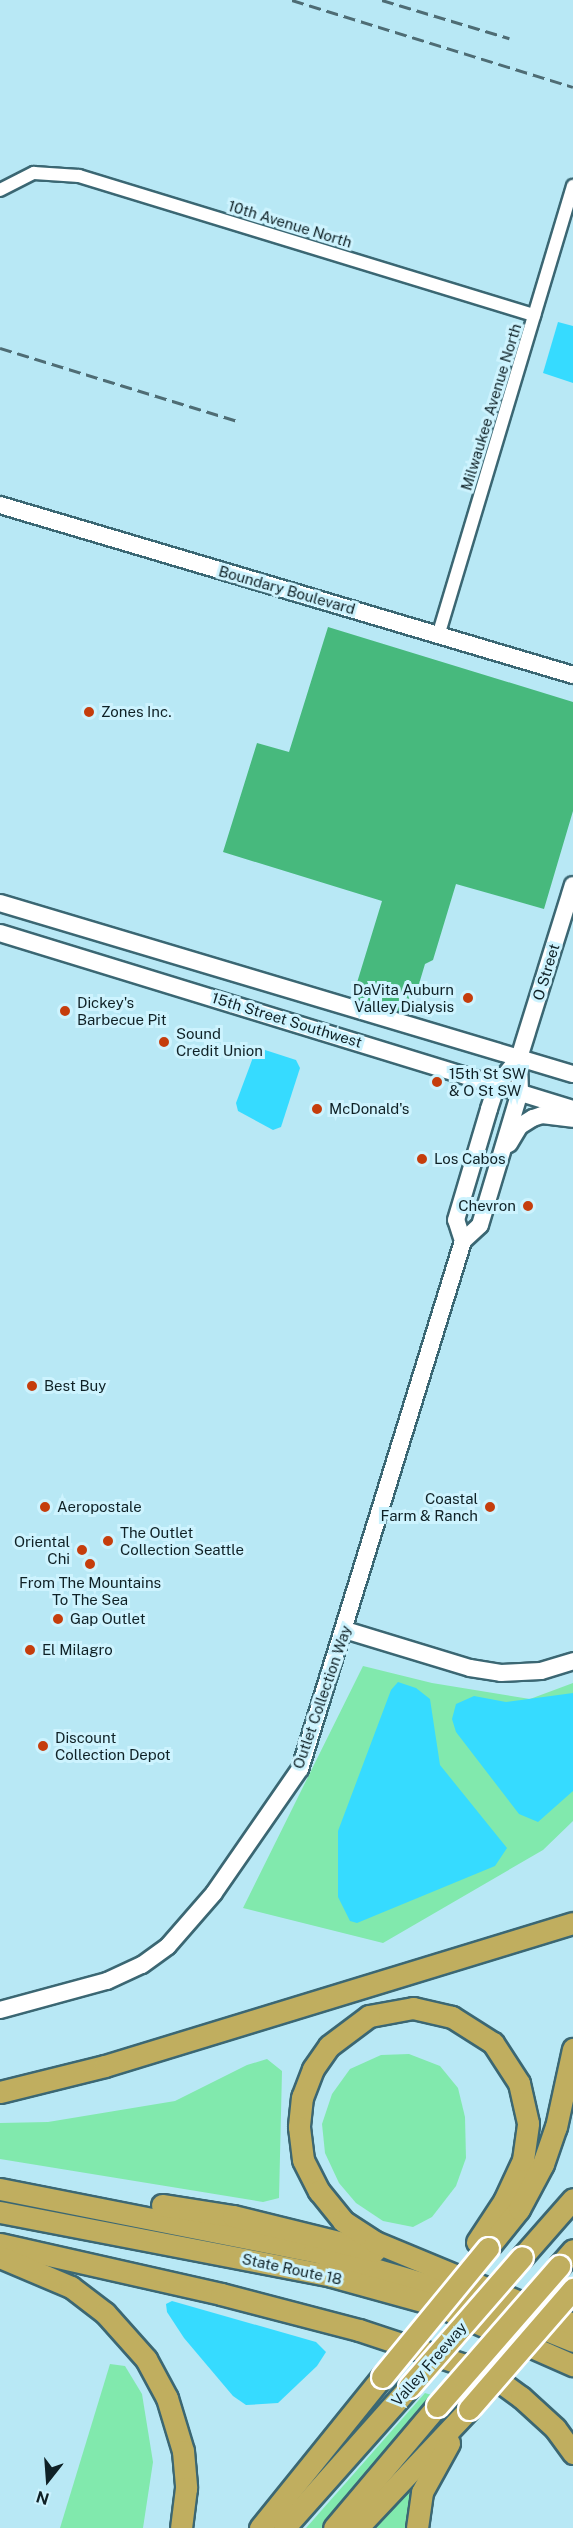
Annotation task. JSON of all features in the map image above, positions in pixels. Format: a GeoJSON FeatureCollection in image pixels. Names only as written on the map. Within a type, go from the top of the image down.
{"type":"FeatureCollection","features":[{"type":"Feature","properties":{"kind":"highway"},"geometry":{"type":"LineString","coordinates":[[0,2092],[105,2066],[573,1923]]}},
{"type":"Feature","properties":{"kind":"highway"},"geometry":{"type":"LineString","coordinates":[[483,2245],[523,2160],[528,2123],[519,2083],[493,2043],[452,2017],[413,2008],[369,2016],[328,2046],[306,2084],[299,2112],[303,2160],[319,2191],[343,2221],[375,2242],[573,2324]]}},
{"type":"Feature","properties":{"kind":"highway"},"geometry":{"type":"LineString","coordinates":[[260,2528],[426,2322],[483,2245],[519,2209],[543,2164],[556,2127],[573,2049]]}},
{"type":"Feature","properties":{"kind":"highway"},"geometry":{"type":"LineString","coordinates":[[0,2179],[233,2216],[318,2235],[436,2269]]}},
{"type":"Feature","properties":{"kind":"highway","name":"State Route 18"},"geometry":{"type":"LineString","coordinates":[[0,2189],[314,2251],[458,2294],[573,2341]]}},
{"type":"Feature","properties":{"kind":"highway","name":"Valley Freeway"},"geometry":{"type":"LineString","coordinates":[[284,2528],[573,2199]]}},
{"type":"Feature","properties":{"kind":"highway","name":"State Route 18"},"geometry":{"type":"LineString","coordinates":[[0,2212],[331,2277],[436,2305],[573,2365]]}},
{"type":"Feature","properties":{"kind":"highway"},"geometry":{"type":"LineString","coordinates":[[0,2244],[221,2294],[359,2330],[462,2364],[492,2376],[555,2428],[573,2453]]}},
{"type":"Feature","properties":{"kind":"highway"},"geometry":{"type":"LineString","coordinates":[[0,2258],[71,2287],[105,2313],[146,2359],[172,2408],[183,2451],[186,2488],[181,2528]]}},
{"type":"Feature","properties":{"kind":"highway"},"geometry":{"type":"LineString","coordinates":[[334,2528],[566,2258]]}},
{"type":"Feature","properties":{"kind":"highway"},"geometry":{"type":"LineString","coordinates":[[357,2528],[469,2409],[573,2289]]}},
{"type":"Feature","properties":{"kind":"highway"},"geometry":{"type":"LineString","coordinates":[[522,2346],[573,2303]]}},
{"type":"Feature","properties":{"kind":"highway"},"geometry":{"type":"LineString","coordinates":[[417,2528],[423,2492],[469,2409]]}},
{"type":"Feature","properties":{"kind":"highway"},"geometry":{"type":"LineString","coordinates":[[555,2428],[573,2466]]}},
{"type":"Feature","properties":{"kind":"street","name":"10th Avenue North"},"geometry":{"type":"LineString","coordinates":[[0,190],[34,173],[79,176],[534,315]]}},
{"type":"Feature","properties":{"kind":"street","name":"Milwaukee Avenue North"},"geometry":{"type":"LineString","coordinates":[[438,636],[573,186]]}},
{"type":"Feature","properties":{"kind":"street","name":"Boundary Boulevard"},"geometry":{"type":"LineString","coordinates":[[0,505],[573,675]]}},
{"type":"Feature","properties":{"kind":"street","name":"O Street"},"geometry":{"type":"LineString","coordinates":[[520,1092],[519,1058],[573,885]]}},
{"type":"Feature","properties":{"kind":"street","name":"15th Street Southwest"},"geometry":{"type":"LineString","coordinates":[[0,903],[573,1074]]}},
{"type":"Feature","properties":{"kind":"street","name":"15th Street Southwest"},"geometry":{"type":"LineString","coordinates":[[0,933],[573,1109]]}},
{"type":"Feature","properties":{"kind":"street","name":"O Street"},"geometry":{"type":"LineString","coordinates":[[497,1085],[519,1058]]}},
{"type":"Feature","properties":{"kind":"street","name":"Outlet Collection Way"},"geometry":{"type":"LineString","coordinates":[[463,1241],[456,1220],[497,1085]]}},
{"type":"Feature","properties":{"kind":"street","name":"Outlet Collection Way"},"geometry":{"type":"LineString","coordinates":[[0,2010],[122,1975],[155,1957],[181,1935],[278,1804],[300,1769],[345,1630],[463,1241],[480,1225],[520,1092]]}},
{"type":"Feature","properties":{"kind":"street"},"geometry":{"type":"LineString","coordinates":[[495,1172],[520,1126],[542,1115],[573,1119]]}},
{"type":"Feature","properties":{"kind":"street"},"geometry":{"type":"LineString","coordinates":[[345,1630],[501,1673],[541,1671],[573,1661]]}},
{"type":"Feature","properties":{"kind":"green space"},"geometry":{"type":"Polygon","coordinates":[[[328,627],[573,702],[573,811],[544,909],[456,884],[433,960],[425,964],[410,1014],[352,999],[382,901],[223,852],[257,743],[289,752],[328,627]]]}},
{"type":"Feature","properties":{"kind":"green space"},"geometry":{"type":"Polygon","coordinates":[[[363,1666],[432,1683],[530,1699],[573,1683],[573,1821],[543,1850],[383,1943],[243,1908],[363,1666]]]}},
{"type":"Feature","properties":{"kind":"green space"},"geometry":{"type":"Polygon","coordinates":[[[409,2054],[440,2066],[458,2088],[465,2117],[466,2158],[456,2186],[432,2217],[413,2227],[383,2221],[356,2203],[339,2183],[325,2153],[322,2124],[332,2094],[350,2069],[381,2055],[409,2054]]]}},
{"type":"Feature","properties":{"kind":"green space"},"geometry":{"type":"Polygon","coordinates":[[[267,2059],[282,2071],[279,2198],[263,2202],[0,2159],[0,2123],[48,2122],[175,2101],[247,2065],[267,2059]]]}},
{"type":"Feature","properties":{"kind":"green space"},"geometry":{"type":"Polygon","coordinates":[[[110,2364],[125,2366],[142,2394],[153,2462],[143,2528],[60,2528],[110,2364]]]}},
{"type":"Feature","properties":{"kind":"green space"},"geometry":{"type":"Polygon","coordinates":[[[425,2393],[435,2396],[323,2528],[306,2528],[425,2393]]]}},
{"type":"Feature","properties":{"kind":"green space"},"geometry":{"type":"Polygon","coordinates":[[[413,2483],[409,2528],[374,2528],[391,2509],[413,2483]]]}},
{"type":"Feature","properties":{"kind":"water"},"geometry":{"type":"Polygon","coordinates":[[[558,322],[573,326],[573,383],[543,373],[558,322]]]}},
{"type":"Feature","properties":{"kind":"water"},"geometry":{"type":"Polygon","coordinates":[[[262,1049],[296,1060],[300,1068],[281,1127],[273,1130],[238,1111],[236,1103],[255,1052],[262,1049]]]}},
{"type":"Feature","properties":{"kind":"water"},"geometry":{"type":"Polygon","coordinates":[[[398,1682],[416,1688],[430,1699],[440,1765],[507,1848],[495,1866],[357,1923],[350,1921],[338,1897],[338,1831],[391,1690],[398,1682]]]}},
{"type":"Feature","properties":{"kind":"water"},"geometry":{"type":"Polygon","coordinates":[[[573,1693],[573,1791],[538,1822],[519,1814],[456,1732],[452,1719],[456,1704],[474,1696],[506,1702],[573,1693]]]}},
{"type":"Feature","properties":{"kind":"water"},"geometry":{"type":"Polygon","coordinates":[[[172,2301],[316,2342],[326,2352],[317,2366],[278,2403],[246,2405],[233,2396],[184,2338],[167,2312],[166,2304],[172,2301]]]}},
{"type":"Feature","properties":{"kind":"railway"},"geometry":{"type":"LineString","coordinates":[[292,0],[573,87]]}},
{"type":"Feature","properties":{"kind":"railway"},"geometry":{"type":"LineString","coordinates":[[382,0],[509,38]]}},
{"type":"Feature","properties":{"kind":"railway"},"geometry":{"type":"LineString","coordinates":[[0,348],[240,422]]}},
{"type":"Feature","properties":{"kind":"place","name":"Zones Inc."},"geometry":{"type":"Point","coordinates":[89,712]}},
{"type":"Feature","properties":{"kind":"place","name":"DaVita Auburn Valley Dialysis"},"geometry":{"type":"Point","coordinates":[468,998]}},
{"type":"Feature","properties":{"kind":"place","name":"Dickey's Barbecue Pit"},"geometry":{"type":"Point","coordinates":[65,1011]}},
{"type":"Feature","properties":{"kind":"place","name":"Sound Credit Union"},"geometry":{"type":"Point","coordinates":[164,1042]}},
{"type":"Feature","properties":{"kind":"place","name":"15th St SW & O St SW"},"geometry":{"type":"Point","coordinates":[437,1082]}},
{"type":"Feature","properties":{"kind":"place","name":"McDonald's"},"geometry":{"type":"Point","coordinates":[317,1109]}},
{"type":"Feature","properties":{"kind":"place","name":"Los Cabos"},"geometry":{"type":"Point","coordinates":[422,1159]}},
{"type":"Feature","properties":{"kind":"place","name":"Chevron"},"geometry":{"type":"Point","coordinates":[528,1206]}},
{"type":"Feature","properties":{"kind":"place","name":"Best Buy"},"geometry":{"type":"Point","coordinates":[32,1386]}},
{"type":"Feature","properties":{"kind":"place","name":"Aeropostale"},"geometry":{"type":"Point","coordinates":[45,1507]}},
{"type":"Feature","properties":{"kind":"place","name":"Coastal Farm & Ranch"},"geometry":{"type":"Point","coordinates":[490,1507]}},
{"type":"Feature","properties":{"kind":"place","name":"The Outlet Collection Seattle"},"geometry":{"type":"Point","coordinates":[108,1541]}},
{"type":"Feature","properties":{"kind":"place","name":"Oriental Chi"},"geometry":{"type":"Point","coordinates":[82,1550]}},
{"type":"Feature","properties":{"kind":"place","name":"From The Mountains To The Sea"},"geometry":{"type":"Point","coordinates":[90,1564]}},
{"type":"Feature","properties":{"kind":"place","name":"Gap Outlet"},"geometry":{"type":"Point","coordinates":[58,1619]}},
{"type":"Feature","properties":{"kind":"place","name":"El Milagro"},"geometry":{"type":"Point","coordinates":[30,1650]}},
{"type":"Feature","properties":{"kind":"place","name":"Discount Collection Depot"},"geometry":{"type":"Point","coordinates":[43,1746]}}]}
